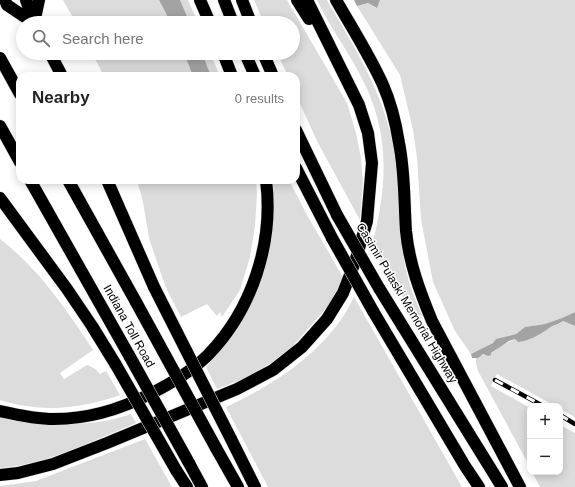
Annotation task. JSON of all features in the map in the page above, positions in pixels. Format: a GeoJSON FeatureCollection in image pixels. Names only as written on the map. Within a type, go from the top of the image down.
{"type":"FeatureCollection","features":[{"type":"Feature","properties":{"kind":"highway"},"geometry":{"type":"LineString","coordinates":[[4,0],[7,5],[24,16]]}},
{"type":"Feature","properties":{"kind":"highway"},"geometry":{"type":"LineString","coordinates":[[16,0],[29,16]]}},
{"type":"Feature","properties":{"kind":"highway"},"geometry":{"type":"LineString","coordinates":[[26,0],[32,16]]}},
{"type":"Feature","properties":{"kind":"highway"},"geometry":{"type":"LineString","coordinates":[[33,0],[34,16]]}},
{"type":"Feature","properties":{"kind":"highway"},"geometry":{"type":"LineString","coordinates":[[36,16],[39,0]]}},
{"type":"Feature","properties":{"kind":"highway"},"geometry":{"type":"LineString","coordinates":[[200,0],[207,16]]}},
{"type":"Feature","properties":{"kind":"highway"},"geometry":{"type":"LineString","coordinates":[[224,0],[230,16]]}},
{"type":"Feature","properties":{"kind":"highway"},"geometry":{"type":"LineString","coordinates":[[242,0],[248,16]]}},
{"type":"Feature","properties":{"kind":"highway"},"geometry":{"type":"LineString","coordinates":[[297,0],[346,78]]}},
{"type":"Feature","properties":{"kind":"highway"},"geometry":{"type":"LineString","coordinates":[[0,475],[18,473],[53,464],[237,389],[273,370],[302,347],[327,319],[343,293],[368,221],[372,163],[368,133],[359,105],[307,0]]}},
{"type":"Feature","properties":{"kind":"highway"},"geometry":{"type":"LineString","coordinates":[[336,0],[383,85],[393,114],[400,144],[404,178],[406,232],[412,266],[422,298],[432,322],[520,487]]}},
{"type":"Feature","properties":{"kind":"highway"},"geometry":{"type":"LineString","coordinates":[[0,10],[16,16]]}},
{"type":"Feature","properties":{"kind":"highway"},"geometry":{"type":"LineString","coordinates":[[0,58],[16,87]]}},
{"type":"Feature","properties":{"kind":"highway"},"geometry":{"type":"LineString","coordinates":[[54,60],[60,72]]}},
{"type":"Feature","properties":{"kind":"highway"},"geometry":{"type":"LineString","coordinates":[[226,60],[230,72]]}},
{"type":"Feature","properties":{"kind":"highway"},"geometry":{"type":"LineString","coordinates":[[248,60],[253,72]]}},
{"type":"Feature","properties":{"kind":"highway"},"geometry":{"type":"LineString","coordinates":[[266,60],[271,72]]}},
{"type":"Feature","properties":{"kind":"highway"},"geometry":{"type":"LineString","coordinates":[[0,126],[16,155]]}},
{"type":"Feature","properties":{"kind":"highway","name":"Casimir Pulaski Memorial Highway"},"geometry":{"type":"LineString","coordinates":[[300,138],[338,215],[379,288],[502,487]]}},
{"type":"Feature","properties":{"kind":"highway"},"geometry":{"type":"LineString","coordinates":[[300,176],[332,238],[373,311],[479,487]]}},
{"type":"Feature","properties":{"kind":"highway","name":"Indiana Toll Road"},"geometry":{"type":"LineString","coordinates":[[32,184],[202,487]]}},
{"type":"Feature","properties":{"kind":"highway","name":"Indiana Toll Road"},"geometry":{"type":"LineString","coordinates":[[70,184],[238,487]]}},
{"type":"Feature","properties":{"kind":"highway"},"geometry":{"type":"LineString","coordinates":[[109,184],[154,287],[255,487]]}},
{"type":"Feature","properties":{"kind":"highway"},"geometry":{"type":"LineString","coordinates":[[0,411],[24,416],[53,419],[82,417],[108,412],[130,404],[155,392],[176,380],[207,356],[226,334],[242,309],[255,278],[264,250],[268,222],[267,184]]}},
{"type":"Feature","properties":{"kind":"highway"},"geometry":{"type":"LineString","coordinates":[[0,198],[67,289],[92,326],[187,487]]}},
{"type":"Feature","properties":{"kind":"shaded area"},"geometry":{"type":"Polygon","coordinates":[[[63,0],[159,0],[167,16],[72,16],[63,0]]]}},
{"type":"Feature","properties":{"kind":"shaded area"},"geometry":{"type":"Polygon","coordinates":[[[159,0],[180,0],[187,16],[167,16],[159,0]]]}},
{"type":"Feature","properties":{"kind":"shaded area"},"geometry":{"type":"Polygon","coordinates":[[[180,0],[188,0],[195,16],[187,16],[180,0]]]}},
{"type":"Feature","properties":{"kind":"shaded area"},"geometry":{"type":"Polygon","coordinates":[[[254,0],[287,0],[296,16],[261,16],[254,0]]]}},
{"type":"Feature","properties":{"kind":"shaded area"},"geometry":{"type":"Polygon","coordinates":[[[317,0],[327,0],[366,70],[382,107],[393,146],[395,159],[401,241],[406,270],[410,285],[422,315],[418,318],[394,285],[372,246],[381,200],[383,178],[381,136],[369,93],[317,0]]]}},
{"type":"Feature","properties":{"kind":"shaded area"},"geometry":{"type":"Polygon","coordinates":[[[354,0],[380,0],[377,8],[368,3],[357,6],[354,0]]]}},
{"type":"Feature","properties":{"kind":"shaded area"},"geometry":{"type":"Polygon","coordinates":[[[380,0],[575,0],[575,312],[545,324],[525,327],[516,334],[503,337],[471,354],[455,331],[433,282],[421,219],[417,158],[413,130],[400,75],[357,6],[368,3],[376,8],[380,0]]]}},
{"type":"Feature","properties":{"kind":"shaded area"},"geometry":{"type":"Polygon","coordinates":[[[300,22],[347,103],[356,133],[361,159],[363,181],[360,220],[318,143],[300,104],[300,72],[286,72],[280,60],[300,60],[300,22]]]}},
{"type":"Feature","properties":{"kind":"shaded area"},"geometry":{"type":"Polygon","coordinates":[[[96,60],[187,60],[191,72],[102,72],[96,60]]]}},
{"type":"Feature","properties":{"kind":"shaded area"},"geometry":{"type":"Polygon","coordinates":[[[187,60],[205,60],[209,72],[191,72],[187,60]]]}},
{"type":"Feature","properties":{"kind":"shaded area"},"geometry":{"type":"Polygon","coordinates":[[[205,60],[213,60],[218,72],[209,72],[205,60]]]}},
{"type":"Feature","properties":{"kind":"shaded area"},"geometry":{"type":"Polygon","coordinates":[[[138,184],[256,184],[255,226],[250,257],[240,290],[222,317],[220,312],[217,316],[207,304],[181,317],[167,290],[149,238],[143,202],[138,184]]]}},
{"type":"Feature","properties":{"kind":"shaded area"},"geometry":{"type":"Polygon","coordinates":[[[273,184],[291,184],[344,279],[327,307],[293,346],[271,363],[250,376],[217,389],[206,367],[239,325],[251,303],[267,258],[272,234],[274,208],[273,184]]]}},
{"type":"Feature","properties":{"kind":"shaded area"},"geometry":{"type":"Polygon","coordinates":[[[0,239],[27,263],[51,290],[93,350],[60,373],[64,379],[87,365],[94,368],[100,374],[106,371],[120,395],[90,404],[61,408],[31,407],[0,400],[0,239]]]}},
{"type":"Feature","properties":{"kind":"shaded area"},"geometry":{"type":"Polygon","coordinates":[[[354,297],[462,487],[268,487],[226,407],[258,391],[303,360],[329,335],[342,318],[354,297]]]}},
{"type":"Feature","properties":{"kind":"shaded area"},"geometry":{"type":"Polygon","coordinates":[[[575,312],[575,326],[563,321],[530,339],[518,342],[515,339],[509,341],[491,353],[491,355],[488,356],[483,354],[478,358],[472,358],[471,354],[493,343],[496,339],[516,334],[525,327],[545,324],[575,312]]]}},
{"type":"Feature","properties":{"kind":"shaded area"},"geometry":{"type":"Polygon","coordinates":[[[563,321],[575,326],[575,417],[563,411],[563,403],[550,403],[497,374],[491,386],[527,406],[527,461],[478,371],[476,358],[482,354],[488,356],[501,346],[515,339],[518,342],[530,339],[563,321]]]}},
{"type":"Feature","properties":{"kind":"shaded area"},"geometry":{"type":"Polygon","coordinates":[[[131,414],[136,423],[70,451],[35,462],[0,468],[0,416],[50,423],[82,424],[114,419],[131,414]]]}},
{"type":"Feature","properties":{"kind":"shaded area"},"geometry":{"type":"Polygon","coordinates":[[[563,427],[575,433],[575,487],[540,487],[534,475],[563,475],[563,427]]]}},
{"type":"Feature","properties":{"kind":"shaded area"},"geometry":{"type":"Polygon","coordinates":[[[145,439],[172,487],[0,487],[36,481],[145,439]]]}},
{"type":"Feature","properties":{"kind":"railway"},"geometry":{"type":"LineString","coordinates":[[495,380],[537,403]]}},
{"type":"Feature","properties":{"kind":"railway"},"geometry":{"type":"LineString","coordinates":[[563,417],[575,424]]}}]}
